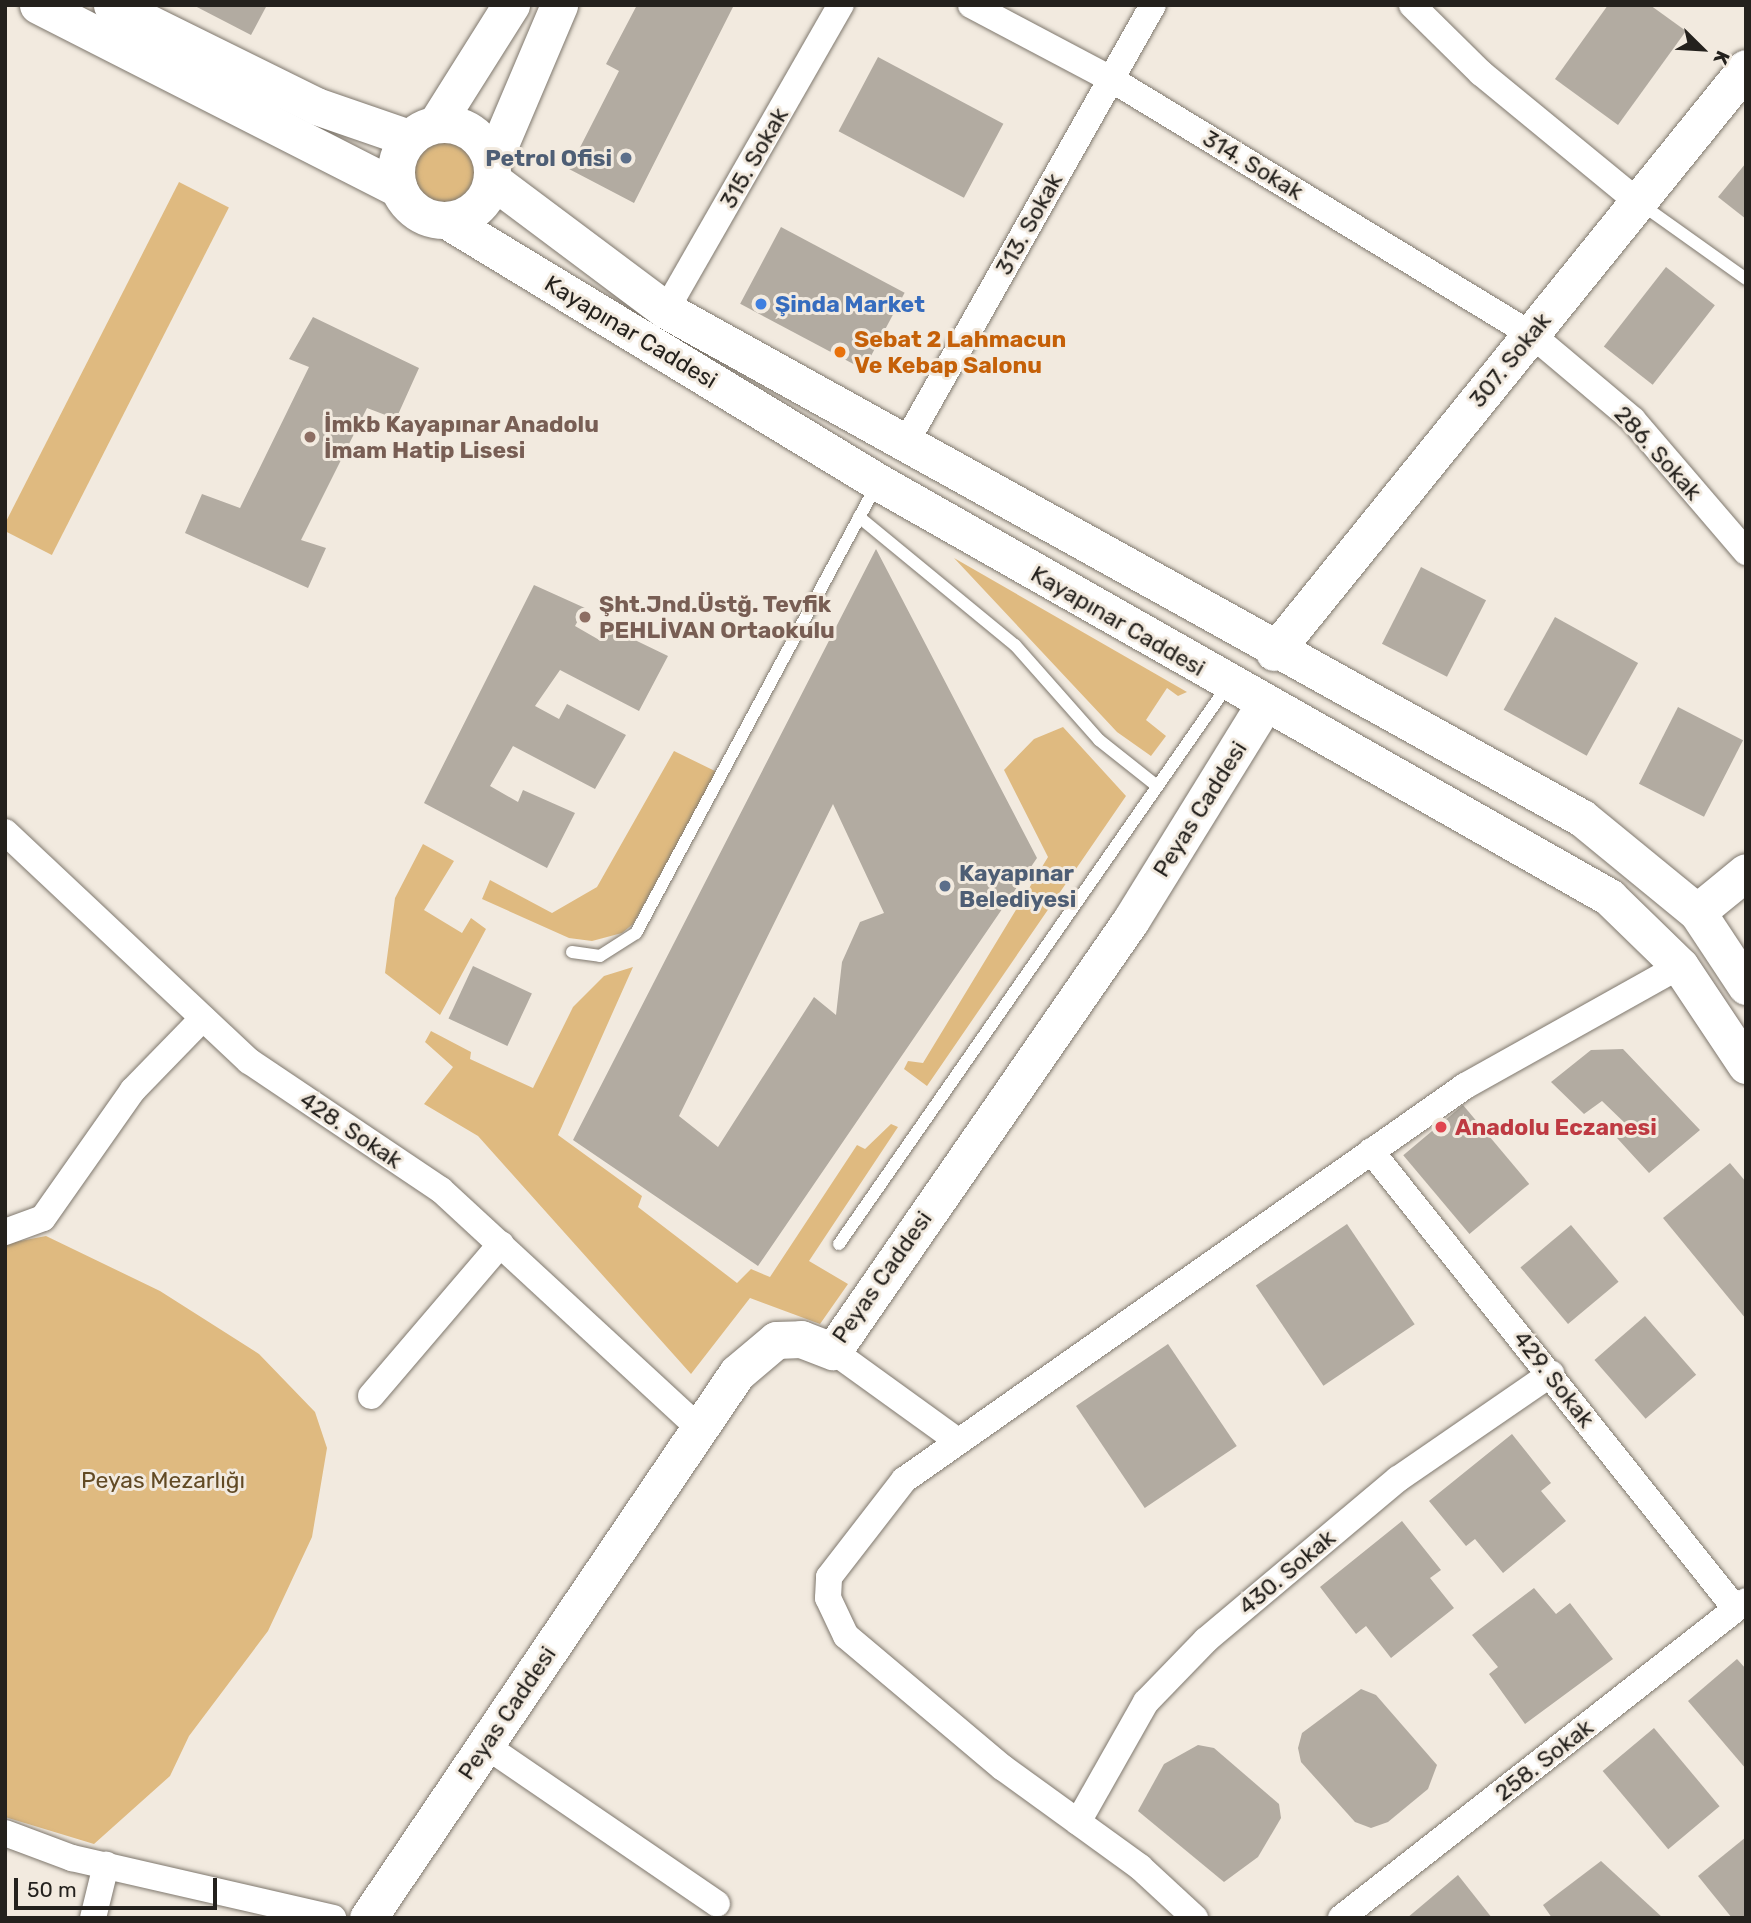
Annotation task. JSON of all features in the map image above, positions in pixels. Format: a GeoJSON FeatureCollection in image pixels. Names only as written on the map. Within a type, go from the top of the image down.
{"type":"FeatureCollection","features":[{"type":"Feature","properties":{"kind":"main road"},"geometry":{"type":"LineString","coordinates":[[38,5],[399,189],[418,213],[448,220],[477,208],[559,5]]}},
{"type":"Feature","properties":{"kind":"main road"},"geometry":{"type":"LineString","coordinates":[[112,5],[316,106],[423,131],[478,137],[492,172]]}},
{"type":"Feature","properties":{"kind":"main road"},"geometry":{"type":"LineString","coordinates":[[399,189],[397,162],[423,131],[511,5]]}},
{"type":"Feature","properties":{"kind":"main road","name":"307. Sokak"},"geometry":{"type":"LineString","coordinates":[[1274,652],[1746,68]]}},
{"type":"Feature","properties":{"kind":"main road","name":"Kayapınar Caddesi"},"geometry":{"type":"LineString","coordinates":[[492,172],[666,310],[1274,652],[1582,818],[1697,912],[1746,986]]}},
{"type":"Feature","properties":{"kind":"main road","name":"Kayapınar Caddesi"},"geometry":{"type":"LineString","coordinates":[[448,220],[878,482],[1228,685],[1609,897],[1680,966],[1746,1065]]}},
{"type":"Feature","properties":{"kind":"main road","name":"Peyas Caddesi"},"geometry":{"type":"LineString","coordinates":[[368,1918],[737,1373],[776,1340],[801,1339],[833,1351],[1131,919],[1264,705]]}},
{"type":"Feature","properties":{"kind":"main road"},"geometry":{"type":"LineString","coordinates":[[1697,912],[1746,872]]}},
{"type":"Feature","properties":{"kind":"street","name":"315. Sokak"},"geometry":{"type":"LineString","coordinates":[[666,310],[841,5]]}},
{"type":"Feature","properties":{"kind":"street","name":"314. Sokak"},"geometry":{"type":"LineString","coordinates":[[971,5],[1111,79],[1531,334]]}},
{"type":"Feature","properties":{"kind":"street","name":"313. Sokak"},"geometry":{"type":"LineString","coordinates":[[905,443],[1153,5]]}},
{"type":"Feature","properties":{"kind":"street"},"geometry":{"type":"LineString","coordinates":[[1412,5],[1481,73],[1638,202]]}},
{"type":"Feature","properties":{"kind":"street","name":"286. Sokak"},"geometry":{"type":"LineString","coordinates":[[1531,334],[1633,420],[1746,552]]}},
{"type":"Feature","properties":{"kind":"street","name":"428. Sokak"},"geometry":{"type":"LineString","coordinates":[[9,845],[249,1061],[441,1190],[698,1427]]}},
{"type":"Feature","properties":{"kind":"street"},"geometry":{"type":"LineString","coordinates":[[1195,1918],[846,1636],[828,1598],[829,1577],[904,1479],[1465,1086],[1680,966]]}},
{"type":"Feature","properties":{"kind":"street"},"geometry":{"type":"LineString","coordinates":[[5,1232],[43,1218],[133,1090],[203,1018]]}},
{"type":"Feature","properties":{"kind":"street","name":"429. Sokak"},"geometry":{"type":"LineString","coordinates":[[1371,1151],[1740,1605]]}},
{"type":"Feature","properties":{"kind":"street"},"geometry":{"type":"LineString","coordinates":[[371,1396],[501,1244]]}},
{"type":"Feature","properties":{"kind":"street"},"geometry":{"type":"LineString","coordinates":[[833,1351],[958,1441]]}},
{"type":"Feature","properties":{"kind":"street","name":"430. Sokak"},"geometry":{"type":"LineString","coordinates":[[1078,1822],[1146,1702],[1206,1640],[1398,1479],[1551,1374]]}},
{"type":"Feature","properties":{"kind":"street","name":"258. Sokak"},"geometry":{"type":"LineString","coordinates":[[1341,1918],[1740,1605]]}},
{"type":"Feature","properties":{"kind":"street"},"geometry":{"type":"LineString","coordinates":[[485,1745],[717,1904]]}},
{"type":"Feature","properties":{"kind":"street"},"geometry":{"type":"LineString","coordinates":[[5,1833],[106,1865],[333,1918]]}},
{"type":"Feature","properties":{"kind":"street"},"geometry":{"type":"LineString","coordinates":[[93,1918],[106,1865]]}},
{"type":"Feature","properties":{"kind":"lane"},"geometry":{"type":"LineString","coordinates":[[1638,202],[1746,279]]}},
{"type":"Feature","properties":{"kind":"lane"},"geometry":{"type":"LineString","coordinates":[[572,952],[600,956],[636,933],[878,482]]}},
{"type":"Feature","properties":{"kind":"lane"},"geometry":{"type":"LineString","coordinates":[[859,517],[1015,645],[1099,740],[1157,786]]}},
{"type":"Feature","properties":{"kind":"lane"},"geometry":{"type":"LineString","coordinates":[[839,1244],[1228,685]]}},
{"type":"Feature","properties":{"kind":"green space"},"geometry":{"type":"Polygon","coordinates":[[[444,142],[461,147],[469,155],[474,172],[469,189],[461,197],[444,202],[427,197],[419,189],[414,172],[419,155],[427,147],[444,142]]]}},
{"type":"Feature","properties":{"kind":"green space"},"geometry":{"type":"Polygon","coordinates":[[[179,182],[229,207],[52,555],[5,531],[5,523],[179,182]]]}},
{"type":"Feature","properties":{"kind":"green space"},"geometry":{"type":"Polygon","coordinates":[[[954,558],[1187,692],[1178,696],[1167,688],[1146,720],[1166,736],[1151,756],[1117,732],[954,558]]]}},
{"type":"Feature","properties":{"kind":"green space"},"geometry":{"type":"Polygon","coordinates":[[[1063,727],[1126,796],[927,1086],[904,1069],[908,1061],[923,1063],[1048,857],[1004,770],[1034,739],[1063,727]]]}},
{"type":"Feature","properties":{"kind":"green space"},"geometry":{"type":"Polygon","coordinates":[[[674,751],[717,772],[633,924],[622,933],[592,941],[569,938],[482,899],[490,880],[552,913],[597,887],[674,751]]]}},
{"type":"Feature","properties":{"kind":"green space"},"geometry":{"type":"Polygon","coordinates":[[[423,844],[454,861],[424,910],[462,933],[471,918],[486,929],[440,1015],[385,973],[395,898],[423,844]]]}},
{"type":"Feature","properties":{"kind":"green space"},"geometry":{"type":"Polygon","coordinates":[[[633,967],[558,1135],[642,1196],[638,1207],[737,1283],[751,1269],[770,1277],[857,1145],[865,1149],[891,1124],[898,1127],[809,1261],[848,1284],[820,1324],[750,1298],[691,1374],[478,1136],[424,1104],[453,1067],[425,1042],[431,1031],[471,1052],[470,1059],[533,1088],[573,1007],[604,976],[633,967]]]}},
{"type":"Feature","properties":{"kind":"green space","name":"Peyas Mezarlığı"},"geometry":{"type":"Polygon","coordinates":[[[46,1236],[160,1291],[259,1354],[315,1412],[327,1448],[312,1537],[268,1631],[189,1736],[170,1776],[94,1844],[5,1817],[5,1244],[46,1236]]]}},
{"type":"Feature","properties":{"kind":"building"},"geometry":{"type":"Polygon","coordinates":[[[193,5],[267,5],[251,35],[193,5]]]}},
{"type":"Feature","properties":{"kind":"building"},"geometry":{"type":"Polygon","coordinates":[[[637,5],[734,5],[634,203],[569,169],[619,71],[606,64],[637,5]]]}},
{"type":"Feature","properties":{"kind":"building"},"geometry":{"type":"Polygon","coordinates":[[[1608,5],[1650,5],[1686,31],[1618,125],[1555,79],[1608,5]]]}},
{"type":"Feature","properties":{"kind":"building"},"geometry":{"type":"Polygon","coordinates":[[[878,57],[1003,124],[964,198],[839,131],[878,57]]]}},
{"type":"Feature","properties":{"kind":"building"},"geometry":{"type":"Polygon","coordinates":[[[1746,163],[1746,219],[1718,197],[1746,163]]]}},
{"type":"Feature","properties":{"kind":"building"},"geometry":{"type":"Polygon","coordinates":[[[781,227],[905,293],[864,370],[740,304],[781,227]]]}},
{"type":"Feature","properties":{"kind":"building"},"geometry":{"type":"Polygon","coordinates":[[[1666,267],[1715,305],[1653,385],[1604,347],[1666,267]]]}},
{"type":"Feature","properties":{"kind":"building"},"geometry":{"type":"Polygon","coordinates":[[[313,317],[419,368],[396,419],[367,408],[301,540],[326,548],[308,588],[185,533],[202,494],[240,508],[309,367],[289,359],[313,317]]]}},
{"type":"Feature","properties":{"kind":"building","name":"Kayapınar Belediyesi"},"geometry":{"type":"Polygon","coordinates":[[[876,549],[1037,858],[758,1266],[573,1140],[876,549]],[[833,804],[679,1116],[718,1147],[814,997],[836,1015],[842,962],[860,922],[884,913],[833,804]]]}},
{"type":"Feature","properties":{"kind":"building"},"geometry":{"type":"Polygon","coordinates":[[[1421,567],[1486,600],[1447,677],[1382,644],[1421,567]]]}},
{"type":"Feature","properties":{"kind":"building"},"geometry":{"type":"Polygon","coordinates":[[[534,585],[585,608],[575,626],[601,641],[610,628],[668,656],[639,711],[560,670],[535,706],[559,719],[567,704],[626,735],[595,789],[513,746],[490,786],[518,802],[523,790],[575,813],[547,868],[424,803],[534,585]]]}},
{"type":"Feature","properties":{"kind":"building"},"geometry":{"type":"Polygon","coordinates":[[[1555,617],[1638,663],[1587,756],[1504,710],[1555,617]]]}},
{"type":"Feature","properties":{"kind":"building"},"geometry":{"type":"Polygon","coordinates":[[[1678,707],[1743,740],[1704,817],[1639,784],[1678,707]]]}},
{"type":"Feature","properties":{"kind":"building"},"geometry":{"type":"Polygon","coordinates":[[[473,966],[532,993],[507,1046],[448,1019],[473,966]]]}},
{"type":"Feature","properties":{"kind":"building"},"geometry":{"type":"Polygon","coordinates":[[[1623,1049],[1700,1130],[1649,1173],[1617,1138],[1630,1128],[1602,1101],[1584,1114],[1551,1082],[1591,1050],[1623,1049]]]}},
{"type":"Feature","properties":{"kind":"building"},"geometry":{"type":"Polygon","coordinates":[[[1463,1105],[1529,1184],[1469,1234],[1403,1155],[1463,1105]]]}},
{"type":"Feature","properties":{"kind":"building"},"geometry":{"type":"Polygon","coordinates":[[[1730,1163],[1746,1182],[1746,1319],[1663,1218],[1730,1163]]]}},
{"type":"Feature","properties":{"kind":"building"},"geometry":{"type":"Polygon","coordinates":[[[1347,1224],[1415,1324],[1323,1386],[1256,1286],[1347,1224]]]}},
{"type":"Feature","properties":{"kind":"building"},"geometry":{"type":"Polygon","coordinates":[[[1571,1225],[1619,1282],[1568,1324],[1520,1267],[1571,1225]]]}},
{"type":"Feature","properties":{"kind":"building"},"geometry":{"type":"Polygon","coordinates":[[[1645,1316],[1696,1375],[1646,1419],[1594,1360],[1645,1316]]]}},
{"type":"Feature","properties":{"kind":"building"},"geometry":{"type":"Polygon","coordinates":[[[1168,1344],[1237,1446],[1145,1508],[1076,1406],[1168,1344]]]}},
{"type":"Feature","properties":{"kind":"building"},"geometry":{"type":"Polygon","coordinates":[[[1512,1434],[1551,1483],[1541,1491],[1566,1521],[1503,1573],[1475,1539],[1466,1546],[1429,1501],[1512,1434]]]}},
{"type":"Feature","properties":{"kind":"building"},"geometry":{"type":"Polygon","coordinates":[[[1402,1521],[1441,1570],[1430,1578],[1454,1608],[1391,1658],[1366,1626],[1356,1634],[1320,1587],[1402,1521]]]}},
{"type":"Feature","properties":{"kind":"building"},"geometry":{"type":"Polygon","coordinates":[[[1534,1588],[1556,1614],[1570,1603],[1613,1659],[1525,1724],[1489,1674],[1498,1667],[1472,1635],[1534,1588]]]}},
{"type":"Feature","properties":{"kind":"building"},"geometry":{"type":"Polygon","coordinates":[[[1737,1659],[1746,1669],[1746,1769],[1688,1701],[1737,1659]]]}},
{"type":"Feature","properties":{"kind":"building"},"geometry":{"type":"Polygon","coordinates":[[[1361,1689],[1376,1695],[1437,1765],[1428,1789],[1388,1822],[1371,1828],[1355,1822],[1301,1762],[1298,1748],[1302,1733],[1361,1689]]]}},
{"type":"Feature","properties":{"kind":"building"},"geometry":{"type":"Polygon","coordinates":[[[1654,1728],[1720,1806],[1668,1849],[1603,1771],[1654,1728]]]}},
{"type":"Feature","properties":{"kind":"building"},"geometry":{"type":"Polygon","coordinates":[[[1198,1745],[1214,1748],[1279,1804],[1281,1818],[1258,1857],[1224,1882],[1138,1811],[1164,1764],[1198,1745]]]}},
{"type":"Feature","properties":{"kind":"building"},"geometry":{"type":"Polygon","coordinates":[[[1746,1837],[1746,1918],[1732,1918],[1698,1876],[1746,1837]]]}},
{"type":"Feature","properties":{"kind":"building"},"geometry":{"type":"Polygon","coordinates":[[[1601,1861],[1663,1918],[1552,1918],[1543,1905],[1601,1861]]]}},
{"type":"Feature","properties":{"kind":"building"},"geometry":{"type":"Polygon","coordinates":[[[1458,1875],[1492,1918],[1407,1918],[1458,1875]]]}},
{"type":"Feature","properties":{"kind":"place","name":"Petrol Ofisi"},"geometry":{"type":"Point","coordinates":[626,158]}},
{"type":"Feature","properties":{"kind":"place","name":"Şinda Market"},"geometry":{"type":"Point","coordinates":[761,304]}},
{"type":"Feature","properties":{"kind":"place","name":"Sebat 2 Lahmacun Ve Kebap Salonu"},"geometry":{"type":"Point","coordinates":[840,352]}},
{"type":"Feature","properties":{"kind":"place","name":"İmkb Kayapınar Anadolu İmam Hatip Lisesi"},"geometry":{"type":"Point","coordinates":[310,437]}},
{"type":"Feature","properties":{"kind":"place","name":"Şht.Jnd.Üstğ. Tevfik PEHLİVAN Ortaokulu"},"geometry":{"type":"Point","coordinates":[585,617]}},
{"type":"Feature","properties":{"kind":"place","name":"Kayapınar Belediyesi"},"geometry":{"type":"Point","coordinates":[945,886]}},
{"type":"Feature","properties":{"kind":"place","name":"Anadolu Eczanesi"},"geometry":{"type":"Point","coordinates":[1441,1127]}}]}
